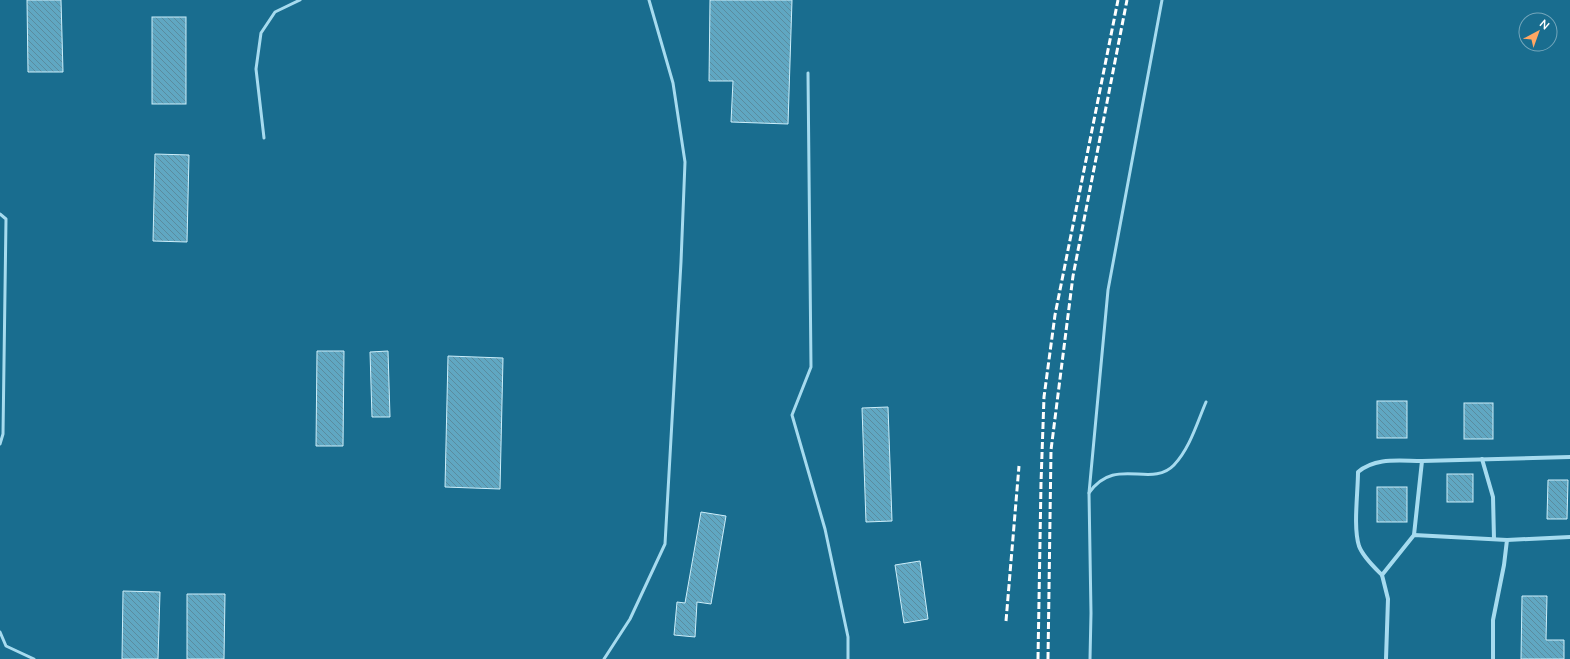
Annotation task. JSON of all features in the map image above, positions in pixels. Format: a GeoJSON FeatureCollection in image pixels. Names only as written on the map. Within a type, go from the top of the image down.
{"type":"FeatureCollection","features":[{"type":"Feature","properties":{"kind":"street"},"geometry":{"type":"LineString","coordinates":[[1386,659],[1388,599],[1382,575],[1370,563],[1360,547],[1357,534],[1358,472],[1377,461],[1570,457]]}},
{"type":"Feature","properties":{"kind":"street"},"geometry":{"type":"LineString","coordinates":[[1482,460],[1493,497],[1494,539]]}},
{"type":"Feature","properties":{"kind":"street"},"geometry":{"type":"LineString","coordinates":[[1382,575],[1414,535],[1422,461]]}},
{"type":"Feature","properties":{"kind":"street"},"geometry":{"type":"LineString","coordinates":[[1414,535],[1507,540],[1570,537]]}},
{"type":"Feature","properties":{"kind":"street"},"geometry":{"type":"LineString","coordinates":[[1493,659],[1493,620],[1504,565],[1507,540]]}},
{"type":"Feature","properties":{"kind":"lane"},"geometry":{"type":"LineString","coordinates":[[264,138],[256,69],[261,33],[275,12],[300,0]]}},
{"type":"Feature","properties":{"kind":"lane"},"geometry":{"type":"LineString","coordinates":[[604,659],[630,619],[666,544],[685,162],[673,83],[649,0]]}},
{"type":"Feature","properties":{"kind":"lane"},"geometry":{"type":"LineString","coordinates":[[1090,659],[1091,613],[1089,493],[1108,290],[1162,0]]}},
{"type":"Feature","properties":{"kind":"lane"},"geometry":{"type":"LineString","coordinates":[[808,73],[811,367],[792,414],[825,529],[848,637],[848,659]]}},
{"type":"Feature","properties":{"kind":"lane"},"geometry":{"type":"LineString","coordinates":[[0,214],[6,219],[2,434],[0,444]]}},
{"type":"Feature","properties":{"kind":"lane"},"geometry":{"type":"LineString","coordinates":[[1089,493],[1094,486],[1105,477],[1116,474],[1158,474],[1173,466],[1188,445],[1206,402]]}},
{"type":"Feature","properties":{"kind":"lane"},"geometry":{"type":"LineString","coordinates":[[0,632],[6,646],[34,659]]}},
{"type":"Feature","properties":{"kind":"building"},"geometry":{"type":"Polygon","coordinates":[[[27,0],[61,0],[63,72],[28,72],[27,0]]]}},
{"type":"Feature","properties":{"kind":"building"},"geometry":{"type":"Polygon","coordinates":[[[710,0],[792,0],[788,124],[731,122],[733,81],[709,81],[710,0]]]}},
{"type":"Feature","properties":{"kind":"building"},"geometry":{"type":"Polygon","coordinates":[[[152,17],[186,17],[186,104],[152,104],[152,17]]]}},
{"type":"Feature","properties":{"kind":"building"},"geometry":{"type":"Polygon","coordinates":[[[155,154],[189,155],[187,242],[153,241],[155,154]]]}},
{"type":"Feature","properties":{"kind":"building"},"geometry":{"type":"Polygon","coordinates":[[[317,351],[344,351],[343,446],[316,446],[317,351]]]}},
{"type":"Feature","properties":{"kind":"building"},"geometry":{"type":"Polygon","coordinates":[[[388,351],[390,417],[372,417],[370,352],[388,351]]]}},
{"type":"Feature","properties":{"kind":"building"},"geometry":{"type":"Polygon","coordinates":[[[448,356],[503,358],[500,489],[445,487],[448,356]]]}},
{"type":"Feature","properties":{"kind":"building"},"geometry":{"type":"Polygon","coordinates":[[[1377,401],[1407,401],[1407,438],[1377,438],[1377,401]]]}},
{"type":"Feature","properties":{"kind":"building"},"geometry":{"type":"Polygon","coordinates":[[[1464,403],[1493,403],[1493,439],[1464,439],[1464,403]]]}},
{"type":"Feature","properties":{"kind":"building"},"geometry":{"type":"Polygon","coordinates":[[[888,407],[892,521],[866,522],[862,408],[888,407]]]}},
{"type":"Feature","properties":{"kind":"building"},"geometry":{"type":"Polygon","coordinates":[[[1447,474],[1473,474],[1473,502],[1447,502],[1447,474]]]}},
{"type":"Feature","properties":{"kind":"building"},"geometry":{"type":"Polygon","coordinates":[[[1548,480],[1568,480],[1567,519],[1547,519],[1548,480]]]}},
{"type":"Feature","properties":{"kind":"building"},"geometry":{"type":"Polygon","coordinates":[[[1377,487],[1407,487],[1407,522],[1377,522],[1377,487]]]}},
{"type":"Feature","properties":{"kind":"building"},"geometry":{"type":"Polygon","coordinates":[[[701,512],[726,516],[711,604],[697,602],[695,637],[674,635],[677,602],[685,603],[701,512]]]}},
{"type":"Feature","properties":{"kind":"building"},"geometry":{"type":"Polygon","coordinates":[[[920,561],[928,619],[904,623],[895,565],[920,561]]]}},
{"type":"Feature","properties":{"kind":"building"},"geometry":{"type":"Polygon","coordinates":[[[123,591],[160,592],[158,659],[122,659],[123,591]]]}},
{"type":"Feature","properties":{"kind":"building"},"geometry":{"type":"Polygon","coordinates":[[[187,594],[225,594],[224,659],[187,659],[187,594]]]}},
{"type":"Feature","properties":{"kind":"building"},"geometry":{"type":"Polygon","coordinates":[[[1522,596],[1547,596],[1546,640],[1564,640],[1564,659],[1521,659],[1522,596]]]}},
{"type":"Feature","properties":{"kind":"railway"},"geometry":{"type":"LineString","coordinates":[[1038,659],[1044,397],[1055,315],[1118,0]]}},
{"type":"Feature","properties":{"kind":"railway"},"geometry":{"type":"LineString","coordinates":[[1048,659],[1051,450],[1073,276],[1127,0]]}},
{"type":"Feature","properties":{"kind":"railway"},"geometry":{"type":"LineString","coordinates":[[1006,621],[1019,466]]}}]}
